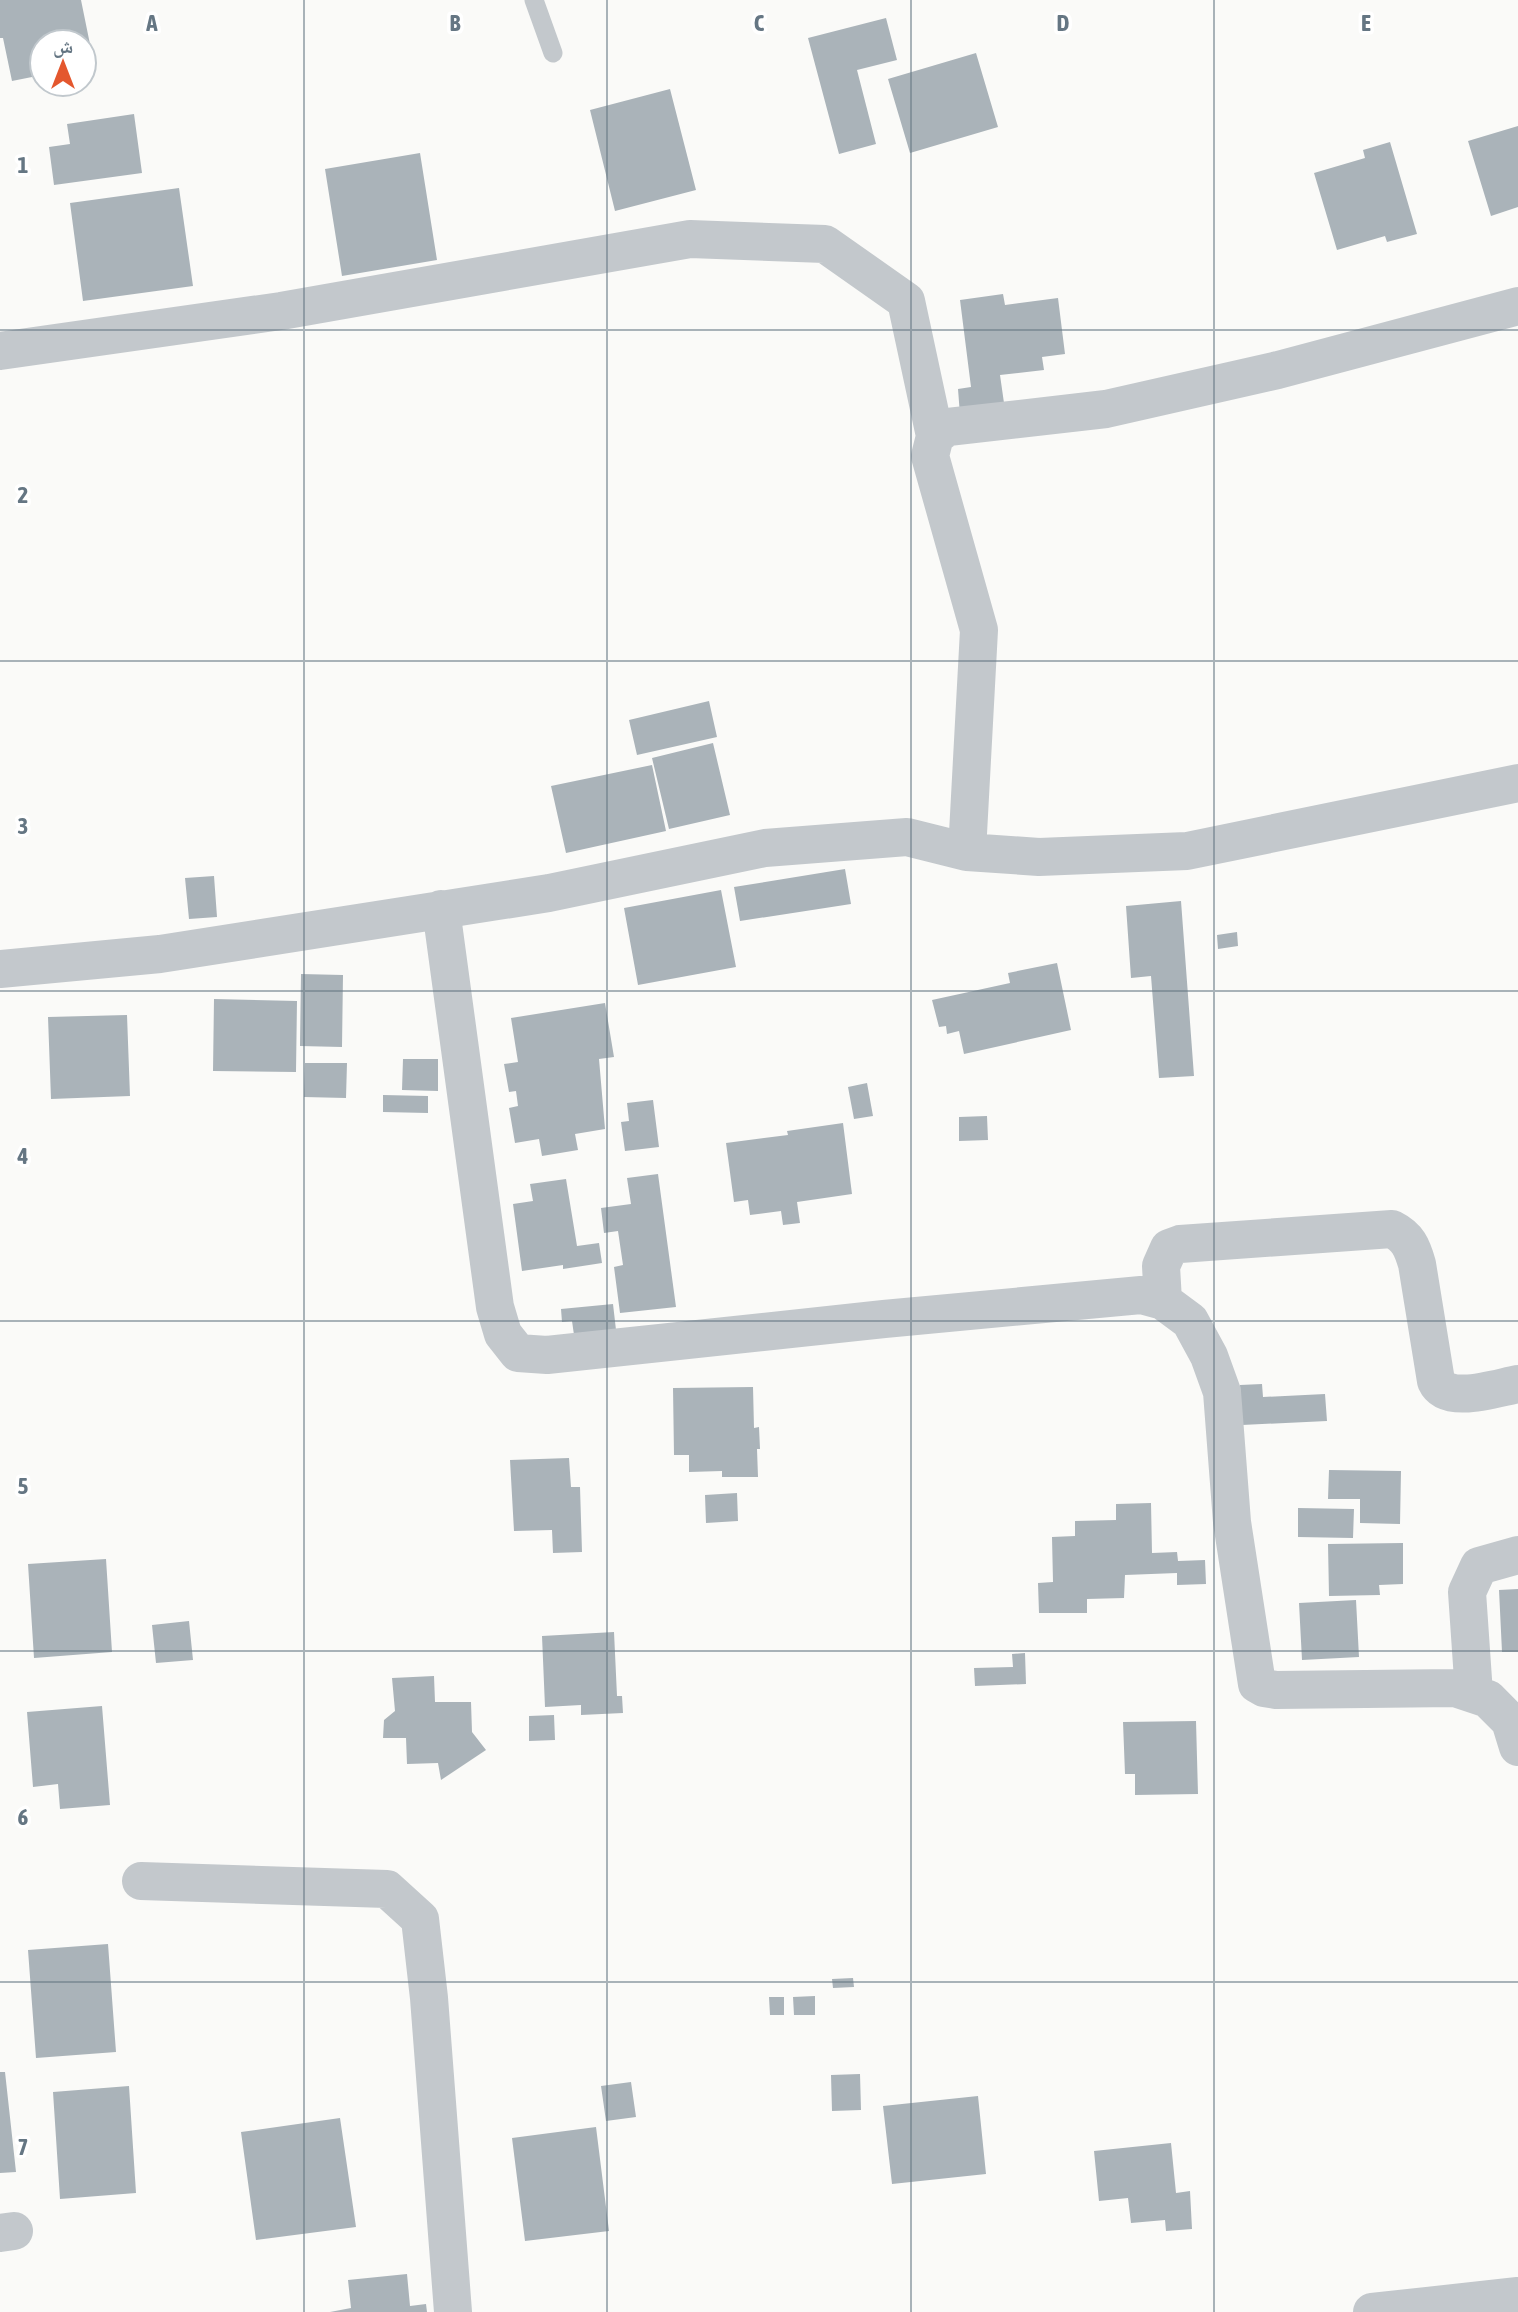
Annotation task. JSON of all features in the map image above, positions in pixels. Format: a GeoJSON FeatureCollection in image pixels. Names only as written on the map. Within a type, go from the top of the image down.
{"type":"FeatureCollection","features":[{"type":"Feature","properties":{"kind":"street"},"geometry":{"type":"LineString","coordinates":[[0,351],[281,311],[690,239],[825,244],[905,301],[935,436],[930,456],[979,630],[967,852]]}},
{"type":"Feature","properties":{"kind":"street"},"geometry":{"type":"LineString","coordinates":[[935,436],[948,427],[1106,409],[1278,370],[1518,306]]}},
{"type":"Feature","properties":{"kind":"street"},"geometry":{"type":"LineString","coordinates":[[0,969],[160,954],[549,893],[765,848],[907,837],[967,852],[1039,857],[1187,851],[1518,783]]}},
{"type":"Feature","properties":{"kind":"street"},"geometry":{"type":"LineString","coordinates":[[441,909],[495,1307],[503,1334],[518,1353],[547,1355],[898,1317],[1141,1295],[1163,1301],[1190,1321],[1209,1356],[1222,1392],[1232,1522],[1257,1684],[1276,1690],[1455,1688],[1488,1699],[1510,1721],[1518,1746]]}},
{"type":"Feature","properties":{"kind":"street"},"geometry":{"type":"LineString","coordinates":[[1163,1301],[1161,1266],[1169,1248],[1180,1244],[1392,1229],[1401,1233],[1412,1245],[1439,1388],[1450,1394],[1462,1394],[1518,1384]]}},
{"type":"Feature","properties":{"kind":"street"},"geometry":{"type":"LineString","coordinates":[[1474,1694],[1467,1592],[1479,1566],[1518,1555]]}},
{"type":"Feature","properties":{"kind":"street"},"geometry":{"type":"LineString","coordinates":[[141,1881],[387,1889],[420,1919],[429,1998],[453,2312]]}},
{"type":"Feature","properties":{"kind":"street"},"geometry":{"type":"LineString","coordinates":[[1373,2312],[1518,2297]]}},
{"type":"Feature","properties":{"kind":"lane"},"geometry":{"type":"LineString","coordinates":[[534,0],[552,53]]}},
{"type":"Feature","properties":{"kind":"building"},"geometry":{"type":"Polygon","coordinates":[[[0,0],[81,0],[87,28],[28,28],[28,78],[12,81],[3,38],[0,38],[0,0]]]}},
{"type":"Feature","properties":{"kind":"building"},"geometry":{"type":"Polygon","coordinates":[[[886,18],[897,60],[857,70],[876,144],[839,154],[808,38],[886,18]]]}},
{"type":"Feature","properties":{"kind":"building"},"geometry":{"type":"Polygon","coordinates":[[[976,53],[998,127],[910,153],[888,79],[976,53]]]}},
{"type":"Feature","properties":{"kind":"building"},"geometry":{"type":"Polygon","coordinates":[[[670,89],[696,190],[615,211],[590,110],[670,89]]]}},
{"type":"Feature","properties":{"kind":"building"},"geometry":{"type":"Polygon","coordinates":[[[134,114],[142,173],[54,185],[49,147],[70,144],[67,124],[134,114]]]}},
{"type":"Feature","properties":{"kind":"building"},"geometry":{"type":"Polygon","coordinates":[[[1518,126],[1518,207],[1491,216],[1468,141],[1518,126]]]}},
{"type":"Feature","properties":{"kind":"building"},"geometry":{"type":"Polygon","coordinates":[[[1390,142],[1417,234],[1387,242],[1385,236],[1337,250],[1314,173],[1365,158],[1363,150],[1390,142]]]}},
{"type":"Feature","properties":{"kind":"building"},"geometry":{"type":"Polygon","coordinates":[[[420,153],[437,260],[342,276],[325,169],[420,153]]]}},
{"type":"Feature","properties":{"kind":"building"},"geometry":{"type":"Polygon","coordinates":[[[179,188],[193,286],[83,301],[70,203],[179,188]]]}},
{"type":"Feature","properties":{"kind":"building"},"geometry":{"type":"Polygon","coordinates":[[[1003,294],[1005,305],[1058,298],[1065,354],[1042,357],[1044,370],[1000,375],[1005,410],[960,415],[958,389],[971,387],[960,300],[1003,294]]]}},
{"type":"Feature","properties":{"kind":"building"},"geometry":{"type":"Polygon","coordinates":[[[709,701],[717,737],[637,755],[629,720],[709,701]]]}},
{"type":"Feature","properties":{"kind":"building"},"geometry":{"type":"Polygon","coordinates":[[[713,743],[730,815],[669,829],[652,758],[713,743]]]}},
{"type":"Feature","properties":{"kind":"building"},"geometry":{"type":"Polygon","coordinates":[[[652,765],[666,831],[566,853],[551,786],[652,765]]]}},
{"type":"Feature","properties":{"kind":"building"},"geometry":{"type":"Polygon","coordinates":[[[845,869],[851,904],[740,921],[734,887],[845,869]]]}},
{"type":"Feature","properties":{"kind":"building"},"geometry":{"type":"Polygon","coordinates":[[[214,876],[217,917],[189,919],[185,878],[214,876]]]}},
{"type":"Feature","properties":{"kind":"building"},"geometry":{"type":"Polygon","coordinates":[[[721,890],[736,967],[638,985],[624,908],[721,890]]]}},
{"type":"Feature","properties":{"kind":"building"},"geometry":{"type":"Polygon","coordinates":[[[1181,901],[1194,1076],[1159,1078],[1151,976],[1131,978],[1126,906],[1181,901]]]}},
{"type":"Feature","properties":{"kind":"building"},"geometry":{"type":"Polygon","coordinates":[[[1237,932],[1238,946],[1218,949],[1217,935],[1237,932]]]}},
{"type":"Feature","properties":{"kind":"building"},"geometry":{"type":"Polygon","coordinates":[[[1057,963],[1071,1030],[964,1054],[959,1031],[947,1034],[946,1026],[939,1027],[932,1000],[1010,983],[1008,973],[1057,963]]]}},
{"type":"Feature","properties":{"kind":"building"},"geometry":{"type":"Polygon","coordinates":[[[301,974],[343,975],[342,1047],[300,1046],[301,974]]]}},
{"type":"Feature","properties":{"kind":"building"},"geometry":{"type":"Polygon","coordinates":[[[214,999],[297,1001],[296,1072],[213,1071],[214,999]]]}},
{"type":"Feature","properties":{"kind":"building"},"geometry":{"type":"Polygon","coordinates":[[[605,1003],[614,1057],[599,1059],[605,1129],[575,1134],[578,1150],[542,1156],[539,1139],[515,1143],[509,1108],[518,1106],[516,1091],[509,1092],[504,1064],[518,1062],[511,1018],[605,1003]]]}},
{"type":"Feature","properties":{"kind":"building"},"geometry":{"type":"Polygon","coordinates":[[[127,1015],[130,1096],[51,1099],[48,1017],[127,1015]]]}},
{"type":"Feature","properties":{"kind":"building"},"geometry":{"type":"Polygon","coordinates":[[[403,1059],[438,1059],[438,1091],[402,1090],[403,1059]]]}},
{"type":"Feature","properties":{"kind":"building"},"geometry":{"type":"Polygon","coordinates":[[[305,1063],[347,1063],[346,1098],[304,1097],[305,1063]]]}},
{"type":"Feature","properties":{"kind":"building"},"geometry":{"type":"Polygon","coordinates":[[[867,1083],[873,1116],[854,1119],[848,1087],[867,1083]]]}},
{"type":"Feature","properties":{"kind":"building"},"geometry":{"type":"Polygon","coordinates":[[[383,1095],[428,1096],[428,1113],[383,1112],[383,1095]]]}},
{"type":"Feature","properties":{"kind":"building"},"geometry":{"type":"Polygon","coordinates":[[[653,1100],[659,1147],[625,1151],[621,1122],[629,1121],[627,1103],[653,1100]]]}},
{"type":"Feature","properties":{"kind":"building"},"geometry":{"type":"Polygon","coordinates":[[[987,1116],[988,1140],[959,1141],[959,1117],[987,1116]]]}},
{"type":"Feature","properties":{"kind":"building"},"geometry":{"type":"Polygon","coordinates":[[[843,1123],[852,1194],[797,1202],[800,1223],[783,1225],[781,1211],[750,1215],[748,1200],[734,1202],[726,1143],[788,1135],[787,1131],[843,1123]]]}},
{"type":"Feature","properties":{"kind":"building"},"geometry":{"type":"Polygon","coordinates":[[[658,1174],[676,1307],[620,1313],[614,1267],[623,1265],[618,1231],[604,1233],[601,1208],[631,1204],[627,1178],[658,1174]]]}},
{"type":"Feature","properties":{"kind":"building"},"geometry":{"type":"Polygon","coordinates":[[[566,1179],[577,1246],[599,1243],[602,1263],[522,1271],[513,1204],[533,1201],[530,1184],[566,1179]]]}},
{"type":"Feature","properties":{"kind":"building"},"geometry":{"type":"Polygon","coordinates":[[[613,1304],[616,1330],[574,1335],[572,1321],[562,1322],[561,1309],[613,1304]]]}},
{"type":"Feature","properties":{"kind":"building"},"geometry":{"type":"Polygon","coordinates":[[[1262,1384],[1263,1397],[1325,1394],[1327,1421],[1242,1425],[1240,1385],[1262,1384]]]}},
{"type":"Feature","properties":{"kind":"building"},"geometry":{"type":"Polygon","coordinates":[[[753,1387],[754,1428],[759,1427],[758,1477],[722,1477],[722,1471],[689,1472],[689,1455],[674,1455],[673,1388],[753,1387]]]}},
{"type":"Feature","properties":{"kind":"building"},"geometry":{"type":"Polygon","coordinates":[[[569,1458],[571,1487],[580,1487],[582,1552],[553,1553],[552,1530],[514,1531],[510,1460],[569,1458]]]}},
{"type":"Feature","properties":{"kind":"building"},"geometry":{"type":"Polygon","coordinates":[[[1329,1470],[1401,1471],[1400,1524],[1360,1523],[1360,1499],[1328,1499],[1329,1470]]]}},
{"type":"Feature","properties":{"kind":"building"},"geometry":{"type":"Polygon","coordinates":[[[737,1493],[738,1521],[706,1523],[705,1495],[737,1493]]]}},
{"type":"Feature","properties":{"kind":"building"},"geometry":{"type":"Polygon","coordinates":[[[1151,1503],[1152,1553],[1177,1552],[1178,1561],[1205,1560],[1206,1584],[1177,1585],[1177,1573],[1125,1575],[1124,1598],[1087,1599],[1087,1613],[1039,1613],[1038,1583],[1053,1582],[1052,1537],[1075,1536],[1075,1521],[1116,1520],[1116,1504],[1151,1503]]]}},
{"type":"Feature","properties":{"kind":"building"},"geometry":{"type":"Polygon","coordinates":[[[1298,1508],[1354,1509],[1353,1538],[1298,1537],[1298,1508]]]}},
{"type":"Feature","properties":{"kind":"building"},"geometry":{"type":"Polygon","coordinates":[[[1403,1543],[1403,1584],[1379,1585],[1380,1595],[1329,1596],[1328,1544],[1403,1543]]]}},
{"type":"Feature","properties":{"kind":"building"},"geometry":{"type":"Polygon","coordinates":[[[106,1559],[112,1652],[34,1658],[28,1564],[106,1559]]]}},
{"type":"Feature","properties":{"kind":"building"},"geometry":{"type":"Polygon","coordinates":[[[1518,1589],[1518,1652],[1502,1652],[1499,1590],[1518,1589]]]}},
{"type":"Feature","properties":{"kind":"building"},"geometry":{"type":"Polygon","coordinates":[[[1356,1600],[1359,1657],[1302,1660],[1299,1603],[1356,1600]]]}},
{"type":"Feature","properties":{"kind":"building"},"geometry":{"type":"Polygon","coordinates":[[[189,1621],[193,1660],[156,1663],[152,1625],[189,1621]]]}},
{"type":"Feature","properties":{"kind":"building"},"geometry":{"type":"Polygon","coordinates":[[[614,1632],[617,1696],[622,1696],[623,1713],[581,1715],[581,1705],[545,1707],[542,1636],[614,1632]]]}},
{"type":"Feature","properties":{"kind":"building"},"geometry":{"type":"Polygon","coordinates":[[[1025,1653],[1026,1684],[975,1686],[974,1668],[1013,1667],[1012,1654],[1025,1653]]]}},
{"type":"Feature","properties":{"kind":"building"},"geometry":{"type":"Polygon","coordinates":[[[434,1676],[435,1702],[471,1702],[472,1732],[486,1750],[441,1780],[438,1763],[407,1764],[406,1738],[383,1738],[384,1720],[395,1711],[392,1678],[434,1676]]]}},
{"type":"Feature","properties":{"kind":"building"},"geometry":{"type":"Polygon","coordinates":[[[102,1706],[110,1805],[60,1809],[58,1784],[33,1787],[27,1712],[102,1706]]]}},
{"type":"Feature","properties":{"kind":"building"},"geometry":{"type":"Polygon","coordinates":[[[554,1715],[555,1740],[529,1741],[529,1716],[554,1715]]]}},
{"type":"Feature","properties":{"kind":"building"},"geometry":{"type":"Polygon","coordinates":[[[1196,1721],[1198,1794],[1135,1795],[1135,1774],[1125,1774],[1123,1722],[1196,1721]]]}},
{"type":"Feature","properties":{"kind":"building"},"geometry":{"type":"Polygon","coordinates":[[[108,1944],[116,2052],[36,2058],[28,1950],[108,1944]]]}},
{"type":"Feature","properties":{"kind":"building"},"geometry":{"type":"Polygon","coordinates":[[[853,1978],[854,1987],[833,1988],[832,1979],[853,1978]]]}},
{"type":"Feature","properties":{"kind":"building"},"geometry":{"type":"Polygon","coordinates":[[[815,1996],[815,2015],[794,2015],[793,1997],[815,1996]]]}},
{"type":"Feature","properties":{"kind":"building"},"geometry":{"type":"Polygon","coordinates":[[[769,1997],[784,1997],[784,2015],[770,2015],[769,1997]]]}},
{"type":"Feature","properties":{"kind":"building"},"geometry":{"type":"Polygon","coordinates":[[[0,2072],[5,2072],[16,2172],[0,2173],[0,2072]]]}},
{"type":"Feature","properties":{"kind":"building"},"geometry":{"type":"Polygon","coordinates":[[[860,2074],[861,2110],[832,2111],[831,2075],[860,2074]]]}},
{"type":"Feature","properties":{"kind":"building"},"geometry":{"type":"Polygon","coordinates":[[[631,2082],[636,2117],[606,2121],[601,2086],[631,2082]]]}},
{"type":"Feature","properties":{"kind":"building"},"geometry":{"type":"Polygon","coordinates":[[[129,2086],[136,2193],[60,2199],[53,2092],[129,2086]]]}},
{"type":"Feature","properties":{"kind":"building"},"geometry":{"type":"Polygon","coordinates":[[[978,2096],[986,2174],[892,2184],[883,2106],[978,2096]]]}},
{"type":"Feature","properties":{"kind":"building"},"geometry":{"type":"Polygon","coordinates":[[[340,2118],[356,2227],[256,2240],[241,2132],[340,2118]]]}},
{"type":"Feature","properties":{"kind":"building"},"geometry":{"type":"Polygon","coordinates":[[[596,2127],[609,2231],[525,2241],[512,2138],[596,2127]]]}},
{"type":"Feature","properties":{"kind":"building"},"geometry":{"type":"Polygon","coordinates":[[[1171,2143],[1176,2193],[1190,2191],[1192,2229],[1166,2231],[1165,2220],[1131,2223],[1128,2198],[1099,2201],[1094,2151],[1171,2143]]]}},
{"type":"Feature","properties":{"kind":"building"},"geometry":{"type":"Polygon","coordinates":[[[407,2274],[410,2306],[426,2304],[427,2312],[330,2312],[351,2308],[348,2280],[407,2274]]]}}]}
